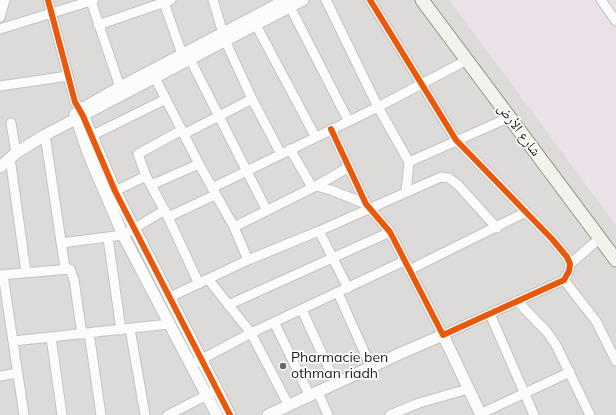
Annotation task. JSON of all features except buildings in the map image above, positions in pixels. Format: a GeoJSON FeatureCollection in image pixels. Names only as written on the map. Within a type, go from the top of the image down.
{"type":"FeatureCollection","features":[{"type":"Feature","properties":{"kind":"main road","name":"شارع الأرض"},"geometry":{"type":"LineString","coordinates":[[422,0],[455,37],[616,246]]}},
{"type":"Feature","properties":{"kind":"main road","name":"شارع الأرض"},"geometry":{"type":"LineString","coordinates":[[432,0],[455,37],[467,60],[616,260]]}},
{"type":"Feature","properties":{"kind":"street"},"geometry":{"type":"LineString","coordinates":[[0,17],[5,0]]}},
{"type":"Feature","properties":{"kind":"street"},"geometry":{"type":"LineString","coordinates":[[48,0],[50,14],[91,160],[123,235],[191,365],[230,415]]}},
{"type":"Feature","properties":{"kind":"street"},"geometry":{"type":"LineString","coordinates":[[0,29],[92,0],[98,24],[120,87]]}},
{"type":"Feature","properties":{"kind":"street"},"geometry":{"type":"LineString","coordinates":[[213,0],[224,36],[252,99],[280,154]]}},
{"type":"Feature","properties":{"kind":"street"},"geometry":{"type":"LineString","coordinates":[[78,112],[288,2],[303,0]]}},
{"type":"Feature","properties":{"kind":"street"},"geometry":{"type":"LineString","coordinates":[[326,0],[378,107],[409,162],[406,192]]}},
{"type":"Feature","properties":{"kind":"street"},"geometry":{"type":"LineString","coordinates":[[272,414],[371,367],[564,280],[569,271],[570,264],[567,257],[552,239],[456,140],[370,0]]}},
{"type":"Feature","properties":{"kind":"street"},"geometry":{"type":"LineString","coordinates":[[601,0],[616,21]]}},
{"type":"Feature","properties":{"kind":"street"},"geometry":{"type":"LineString","coordinates":[[98,24],[167,1],[186,56],[267,211]]}},
{"type":"Feature","properties":{"kind":"street"},"geometry":{"type":"LineString","coordinates":[[224,36],[256,25],[288,2]]}},
{"type":"Feature","properties":{"kind":"street"},"geometry":{"type":"LineString","coordinates":[[288,2],[348,120]]}},
{"type":"Feature","properties":{"kind":"street"},"geometry":{"type":"LineString","coordinates":[[256,25],[315,136]]}},
{"type":"Feature","properties":{"kind":"street"},"geometry":{"type":"LineString","coordinates":[[61,243],[123,235],[213,192],[280,154],[348,120],[378,107],[467,60]]}},
{"type":"Feature","properties":{"kind":"street"},"geometry":{"type":"LineString","coordinates":[[0,167],[13,155],[65,124],[78,112],[120,87],[153,74]]}},
{"type":"Feature","properties":{"kind":"street"},"geometry":{"type":"LineString","coordinates":[[153,74],[198,164],[234,227],[248,260]]}},
{"type":"Feature","properties":{"kind":"street"},"geometry":{"type":"LineString","coordinates":[[0,86],[68,76]]}},
{"type":"Feature","properties":{"kind":"street"},"geometry":{"type":"LineString","coordinates":[[92,136],[166,99]]}},
{"type":"Feature","properties":{"kind":"street"},"geometry":{"type":"LineString","coordinates":[[199,284],[167,214],[146,176],[139,158],[139,153],[252,99]]}},
{"type":"Feature","properties":{"kind":"street"},"geometry":{"type":"LineString","coordinates":[[78,112],[92,136],[115,191],[134,229],[202,359],[217,415]]}},
{"type":"Feature","properties":{"kind":"street"},"geometry":{"type":"LineString","coordinates":[[409,162],[510,117]]}},
{"type":"Feature","properties":{"kind":"street"},"geometry":{"type":"LineString","coordinates":[[11,123],[13,155],[26,272]]}},
{"type":"Feature","properties":{"kind":"street"},"geometry":{"type":"LineString","coordinates":[[331,129],[368,206],[390,232],[443,335],[480,414],[570,372]]}},
{"type":"Feature","properties":{"kind":"street"},"geometry":{"type":"LineString","coordinates":[[45,135],[65,268]]}},
{"type":"Feature","properties":{"kind":"street"},"geometry":{"type":"LineString","coordinates":[[290,149],[314,187],[331,190],[368,206]]}},
{"type":"Feature","properties":{"kind":"street"},"geometry":{"type":"LineString","coordinates":[[151,185],[198,164]]}},
{"type":"Feature","properties":{"kind":"street"},"geometry":{"type":"LineString","coordinates":[[234,227],[314,187],[349,167]]}},
{"type":"Feature","properties":{"kind":"street"},"geometry":{"type":"LineString","coordinates":[[115,191],[146,176]]}},
{"type":"Feature","properties":{"kind":"street"},"geometry":{"type":"LineString","coordinates":[[170,296],[199,284],[248,260],[320,231],[368,206],[406,192],[433,178],[441,176],[449,178],[458,185],[497,228]]}},
{"type":"Feature","properties":{"kind":"street"},"geometry":{"type":"LineString","coordinates":[[409,270],[497,228],[526,212]]}},
{"type":"Feature","properties":{"kind":"street"},"geometry":{"type":"LineString","coordinates":[[320,231],[348,288]]}},
{"type":"Feature","properties":{"kind":"street"},"geometry":{"type":"LineString","coordinates":[[228,305],[390,232]]}},
{"type":"Feature","properties":{"kind":"street"},"geometry":{"type":"LineString","coordinates":[[108,238],[145,415]]}},
{"type":"Feature","properties":{"kind":"street"},"geometry":{"type":"LineString","coordinates":[[570,264],[600,238]]}},
{"type":"Feature","properties":{"kind":"street"},"geometry":{"type":"LineString","coordinates":[[191,365],[251,333],[404,261]]}},
{"type":"Feature","properties":{"kind":"street"},"geometry":{"type":"LineString","coordinates":[[24,415],[14,341],[1,275],[65,268],[70,269],[72,272],[86,333],[101,415]]}},
{"type":"Feature","properties":{"kind":"street"},"geometry":{"type":"LineString","coordinates":[[208,279],[251,333],[289,406]]}},
{"type":"Feature","properties":{"kind":"street"},"geometry":{"type":"LineString","coordinates":[[564,280],[596,321],[616,361]]}},
{"type":"Feature","properties":{"kind":"street"},"geometry":{"type":"LineString","coordinates":[[338,293],[371,367]]}},
{"type":"Feature","properties":{"kind":"street"},"geometry":{"type":"LineString","coordinates":[[517,301],[547,332],[570,372],[590,415]]}},
{"type":"Feature","properties":{"kind":"street"},"geometry":{"type":"LineString","coordinates":[[302,310],[336,384]]}},
{"type":"Feature","properties":{"kind":"street"},"geometry":{"type":"LineString","coordinates":[[490,314],[534,415]]}},
{"type":"Feature","properties":{"kind":"street"},"geometry":{"type":"LineString","coordinates":[[274,322],[314,394],[328,415]]}},
{"type":"Feature","properties":{"kind":"street"},"geometry":{"type":"LineString","coordinates":[[14,341],[169,324]]}},
{"type":"Feature","properties":{"kind":"street"},"geometry":{"type":"LineString","coordinates":[[51,337],[62,415]]}},
{"type":"Feature","properties":{"kind":"street"},"geometry":{"type":"LineString","coordinates":[[0,376],[18,373]]}},
{"type":"Feature","properties":{"kind":"street"},"geometry":{"type":"LineString","coordinates":[[390,415],[419,403],[468,389]]}},
{"type":"Feature","properties":{"kind":"street"},"geometry":{"type":"LineString","coordinates":[[171,414],[212,392]]}},
{"type":"Feature","properties":{"kind":"shaded area"},"geometry":{"type":"Polygon","coordinates":[[[0,0],[616,0],[616,415],[0,415],[0,0]]]}},
{"type":"Feature","properties":{"kind":"shaded area"},"geometry":{"type":"Polygon","coordinates":[[[449,0],[616,0],[616,225],[449,0]]]}},
{"type":"Feature","properties":{"kind":"cycle path"},"geometry":{"type":"LineString","coordinates":[[48,0],[75,102],[83,116],[115,191],[230,415]]}},
{"type":"Feature","properties":{"kind":"cycle path"},"geometry":{"type":"LineString","coordinates":[[331,129],[366,204],[390,232],[443,335],[564,280],[569,271],[570,264],[567,257],[552,239],[456,140],[370,0]]}},
{"type":"Feature","properties":{"kind":"place","name":"Pharmacie ben othman riadh"},"geometry":{"type":"Point","coordinates":[283,366]}}]}
